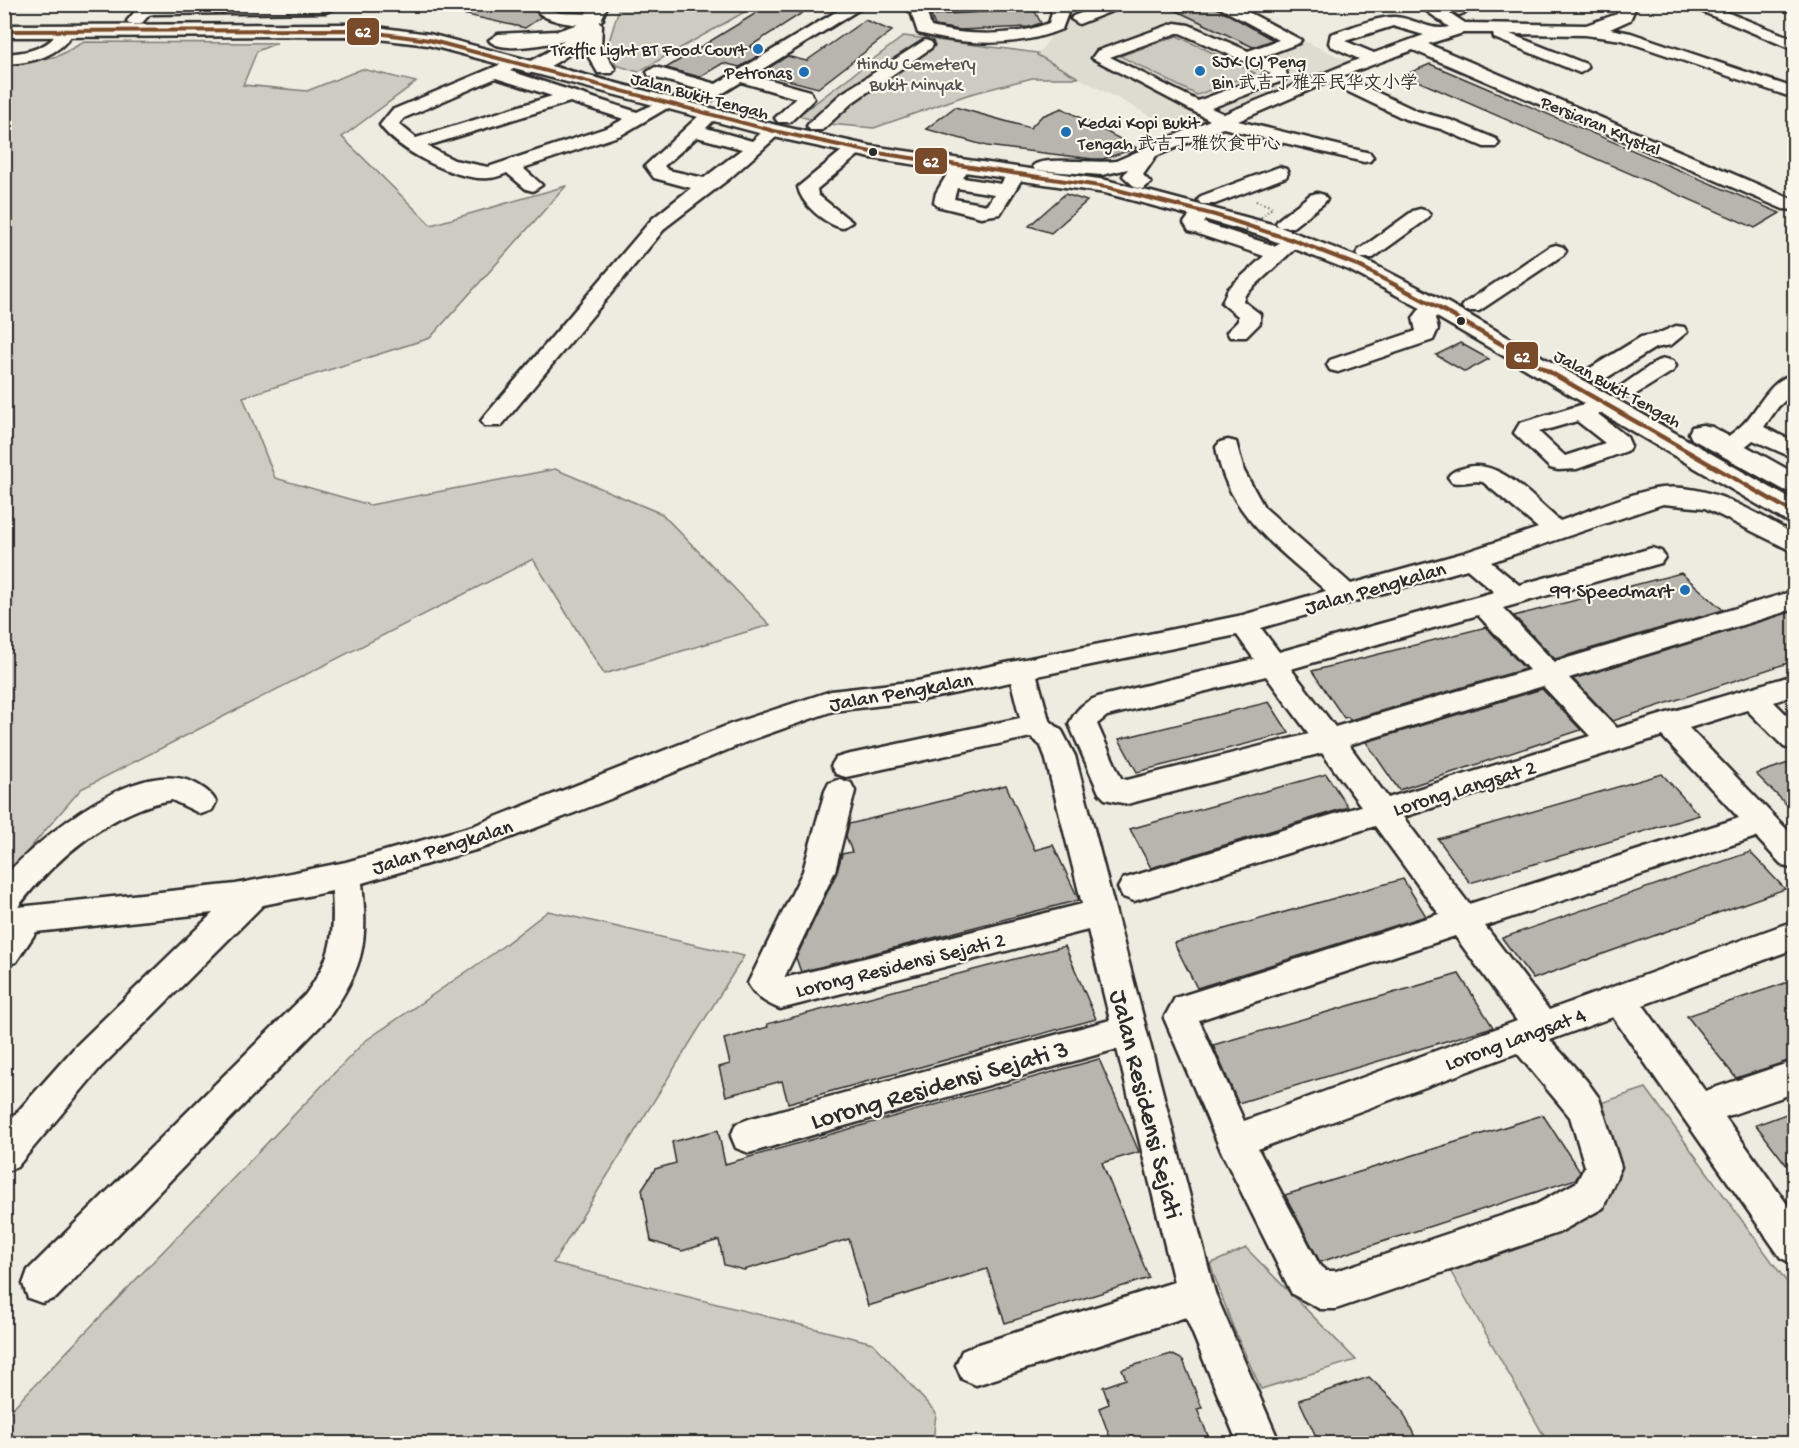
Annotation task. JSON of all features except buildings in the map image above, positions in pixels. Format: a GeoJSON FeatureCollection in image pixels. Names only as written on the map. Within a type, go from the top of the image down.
{"type":"FeatureCollection","features":[{"type":"Feature","properties":{"kind":"main road"},"geometry":{"type":"LineString","coordinates":[[498,40],[544,41],[572,34],[595,16]]}},
{"type":"Feature","properties":{"kind":"main road"},"geometry":{"type":"LineString","coordinates":[[524,65],[554,56],[577,41],[595,16]]}},
{"type":"Feature","properties":{"kind":"main road"},"geometry":{"type":"LineString","coordinates":[[595,16],[592,46],[605,69]]}},
{"type":"Feature","properties":{"kind":"main road","name":"Jalan Bukit Tengah"},"geometry":{"type":"LineString","coordinates":[[4,23],[363,19],[453,30],[498,40],[605,69],[707,108]]}},
{"type":"Feature","properties":{"kind":"main road","name":"Jalan Bukit Tengah"},"geometry":{"type":"LineString","coordinates":[[4,31],[354,30],[429,39],[665,104],[707,108],[779,124],[855,148],[957,174],[1011,182],[1106,187],[1205,206]]}},
{"type":"Feature","properties":{"kind":"main road","name":"Jalan Bukit Tengah"},"geometry":{"type":"LineString","coordinates":[[779,124],[816,126],[879,140],[1142,183],[1283,231],[1366,254],[1472,307],[1595,375],[1617,397],[1794,513]]}},
{"type":"Feature","properties":{"kind":"main road","name":"Jalan Bukit Tengah"},"geometry":{"type":"LineString","coordinates":[[1283,231],[1617,397],[1728,448],[1794,484]]}},
{"type":"Feature","properties":{"kind":"street"},"geometry":{"type":"LineString","coordinates":[[135,21],[143,12],[153,9],[326,7],[337,4]]}},
{"type":"Feature","properties":{"kind":"street"},"geometry":{"type":"LineString","coordinates":[[707,184],[688,182],[661,174],[654,166],[739,76],[861,4]]}},
{"type":"Feature","properties":{"kind":"street"},"geometry":{"type":"LineString","coordinates":[[1001,4],[913,6],[924,30],[943,36],[1025,35],[1046,32],[1056,26],[1060,13],[1054,4]]}},
{"type":"Feature","properties":{"kind":"street"},"geometry":{"type":"LineString","coordinates":[[1079,19],[1123,4]]}},
{"type":"Feature","properties":{"kind":"street"},"geometry":{"type":"LineString","coordinates":[[1220,4],[1293,39],[1248,57]]}},
{"type":"Feature","properties":{"kind":"street"},"geometry":{"type":"LineString","coordinates":[[1424,4],[1461,28]]}},
{"type":"Feature","properties":{"kind":"street"},"geometry":{"type":"LineString","coordinates":[[1446,4],[1459,10],[1480,4]]}},
{"type":"Feature","properties":{"kind":"street"},"geometry":{"type":"LineString","coordinates":[[1585,30],[1611,24],[1624,18],[1629,4]]}},
{"type":"Feature","properties":{"kind":"street"},"geometry":{"type":"LineString","coordinates":[[1691,4],[1794,45]]}},
{"type":"Feature","properties":{"kind":"street"},"geometry":{"type":"LineString","coordinates":[[546,12],[557,18],[595,16]]}},
{"type":"Feature","properties":{"kind":"street"},"geometry":{"type":"LineString","coordinates":[[1488,28],[1548,12]]}},
{"type":"Feature","properties":{"kind":"street"},"geometry":{"type":"LineString","coordinates":[[1373,59],[1337,43],[1337,37],[1393,21],[1411,24],[1438,34]]}},
{"type":"Feature","properties":{"kind":"street"},"geometry":{"type":"LineString","coordinates":[[1279,76],[1279,71],[1183,28],[1175,28],[1144,39],[1103,54],[1100,58],[1222,122],[1364,157]]}},
{"type":"Feature","properties":{"kind":"street"},"geometry":{"type":"LineString","coordinates":[[1042,166],[1102,169],[1149,154],[1222,122],[1326,65],[1373,59],[1438,34],[1461,28],[1585,30],[1648,41],[1794,93]]}},
{"type":"Feature","properties":{"kind":"street"},"geometry":{"type":"LineString","coordinates":[[1488,28],[1580,68]]}},
{"type":"Feature","properties":{"kind":"street"},"geometry":{"type":"LineString","coordinates":[[4,59],[43,52],[60,42],[67,30]]}},
{"type":"Feature","properties":{"kind":"street","name":"Persiaran Krystal"},"geometry":{"type":"LineString","coordinates":[[1413,44],[1790,205]]}},
{"type":"Feature","properties":{"kind":"street"},"geometry":{"type":"LineString","coordinates":[[816,126],[847,98],[925,45]]}},
{"type":"Feature","properties":{"kind":"street"},"geometry":{"type":"LineString","coordinates":[[524,65],[495,72],[398,114],[389,125],[411,145],[468,172],[489,173],[615,131],[665,104]]}},
{"type":"Feature","properties":{"kind":"street"},"geometry":{"type":"LineString","coordinates":[[1326,65],[1411,115],[1447,125],[1490,143]]}},
{"type":"Feature","properties":{"kind":"street"},"geometry":{"type":"LineString","coordinates":[[1197,107],[1299,69]]}},
{"type":"Feature","properties":{"kind":"street"},"geometry":{"type":"LineString","coordinates":[[495,72],[639,118]]}},
{"type":"Feature","properties":{"kind":"street"},"geometry":{"type":"LineString","coordinates":[[655,72],[707,108],[755,147]]}},
{"type":"Feature","properties":{"kind":"street"},"geometry":{"type":"LineString","coordinates":[[493,421],[659,223],[723,174],[806,99],[804,95],[739,76]]}},
{"type":"Feature","properties":{"kind":"street"},"geometry":{"type":"LineString","coordinates":[[411,145],[570,96]]}},
{"type":"Feature","properties":{"kind":"street"},"geometry":{"type":"LineString","coordinates":[[842,222],[809,197],[807,187],[855,148]]}},
{"type":"Feature","properties":{"kind":"street"},"geometry":{"type":"LineString","coordinates":[[1142,183],[1132,176],[1149,154]]}},
{"type":"Feature","properties":{"kind":"street"},"geometry":{"type":"LineString","coordinates":[[510,166],[533,185]]}},
{"type":"Feature","properties":{"kind":"street"},"geometry":{"type":"LineString","coordinates":[[1279,172],[1205,206],[1194,223],[1196,227],[1283,231]]}},
{"type":"Feature","properties":{"kind":"street"},"geometry":{"type":"LineString","coordinates":[[957,174],[944,202],[981,211],[993,210],[1011,182]]}},
{"type":"Feature","properties":{"kind":"street"},"geometry":{"type":"LineString","coordinates":[[1238,332],[1249,323],[1249,314],[1232,303],[1235,293],[1283,231],[1317,199]]}},
{"type":"Feature","properties":{"kind":"street"},"geometry":{"type":"LineString","coordinates":[[1366,254],[1420,215]]}},
{"type":"Feature","properties":{"kind":"street"},"geometry":{"type":"LineString","coordinates":[[1472,307],[1556,251]]}},
{"type":"Feature","properties":{"kind":"street"},"geometry":{"type":"LineString","coordinates":[[1338,365],[1425,335],[1427,329],[1424,318],[1433,305]]}},
{"type":"Feature","properties":{"kind":"street"},"geometry":{"type":"LineString","coordinates":[[1595,375],[1649,342],[1663,340],[1676,332]]}},
{"type":"Feature","properties":{"kind":"street"},"geometry":{"type":"LineString","coordinates":[[1581,412],[1617,397],[1665,366]]}},
{"type":"Feature","properties":{"kind":"street"},"geometry":{"type":"LineString","coordinates":[[1728,448],[1751,430],[1770,402],[1794,381]]}},
{"type":"Feature","properties":{"kind":"street"},"geometry":{"type":"LineString","coordinates":[[1751,430],[1794,451]]}},
{"type":"Feature","properties":{"kind":"street"},"geometry":{"type":"LineString","coordinates":[[1228,447],[1232,471],[1254,512],[1348,596]]}},
{"type":"Feature","properties":{"kind":"street"},"geometry":{"type":"LineString","coordinates":[[1460,477],[1475,472],[1491,477],[1558,532]]}},
{"type":"Feature","properties":{"kind":"street","name":"Jalan Pengkalan"},"geometry":{"type":"LineString","coordinates":[[11,915],[253,894],[346,875],[498,830],[798,711],[831,702],[916,691],[1243,624],[1472,559],[1661,496],[1678,495],[1714,502],[1794,544]]}},
{"type":"Feature","properties":{"kind":"street"},"geometry":{"type":"LineString","coordinates":[[1652,557],[1273,664],[1098,708],[1086,718],[1083,724],[1108,786],[1116,791],[1127,792],[1330,740],[1550,676],[1794,600]]}},
{"type":"Feature","properties":{"kind":"street"},"geometry":{"type":"LineString","coordinates":[[1472,559],[1515,596]]}},
{"type":"Feature","properties":{"kind":"street"},"geometry":{"type":"LineString","coordinates":[[1484,605],[1612,741]]}},
{"type":"Feature","properties":{"kind":"street"},"geometry":{"type":"LineString","coordinates":[[1243,624],[1462,920],[1587,1110],[1603,1167],[1590,1195],[1545,1220],[1335,1290],[1320,1290],[1306,1280],[1235,1141],[1181,1018],[1182,1013],[1187,1009],[1462,920],[1762,823]]}},
{"type":"Feature","properties":{"kind":"street"},"geometry":{"type":"LineString","coordinates":[[1021,669],[1036,725]]}},
{"type":"Feature","properties":{"kind":"street","name":"Lorong Langsat 2"},"geometry":{"type":"LineString","coordinates":[[1134,888],[1794,685]]}},
{"type":"Feature","properties":{"kind":"street"},"geometry":{"type":"LineString","coordinates":[[1753,698],[1794,739]]}},
{"type":"Feature","properties":{"kind":"street"},"geometry":{"type":"LineString","coordinates":[[1668,724],[1794,857]]}},
{"type":"Feature","properties":{"kind":"street","name":"Jalan Residensi Sejati"},"geometry":{"type":"LineString","coordinates":[[1036,725],[1052,739],[1060,756],[1196,1294],[1259,1443]]}},
{"type":"Feature","properties":{"kind":"street","name":"Lorong Residensi Sejati 2"},"geometry":{"type":"LineString","coordinates":[[1036,725],[843,778],[819,871],[765,983],[780,994],[1100,913]]}},
{"type":"Feature","properties":{"kind":"street"},"geometry":{"type":"LineString","coordinates":[[4,952],[11,915],[11,890],[45,855],[106,813],[144,794],[174,788],[201,802]]}},
{"type":"Feature","properties":{"kind":"street"},"geometry":{"type":"LineString","coordinates":[[42,1284],[317,1006],[336,980],[348,952],[350,929],[346,875]]}},
{"type":"Feature","properties":{"kind":"street"},"geometry":{"type":"LineString","coordinates":[[4,1155],[96,1049],[253,894]]}},
{"type":"Feature","properties":{"kind":"street","name":"Lorong Langsat 4"},"geometry":{"type":"LineString","coordinates":[[1235,1141],[1794,935]]}},
{"type":"Feature","properties":{"kind":"street"},"geometry":{"type":"LineString","coordinates":[[1620,1000],[1794,1245]]}},
{"type":"Feature","properties":{"kind":"street","name":"Lorong Residensi Sejati 3"},"geometry":{"type":"LineString","coordinates":[[750,1136],[1129,1030]]}},
{"type":"Feature","properties":{"kind":"street"},"geometry":{"type":"LineString","coordinates":[[1698,1110],[1794,1077]]}},
{"type":"Feature","properties":{"kind":"street"},"geometry":{"type":"LineString","coordinates":[[976,1365],[1196,1294]]}},
{"type":"Feature","properties":{"kind":"path"},"geometry":{"type":"LineString","coordinates":[[1243,233],[1283,231]]}},
{"type":"Feature","properties":{"kind":"shaded area","name":"SJK (C) Peng Bin 武吉丁雅平民华文小学"},"geometry":{"type":"Polygon","coordinates":[[[1223,4],[1353,63],[1180,132],[1037,55],[1063,21],[1118,5],[1223,4]]]}},
{"type":"Feature","properties":{"kind":"green space"},"geometry":{"type":"Polygon","coordinates":[[[620,4],[757,5],[638,72],[616,65],[608,45],[620,4]]]}},
{"type":"Feature","properties":{"kind":"green space","name":"Hindu Cemetery Bukit Minyak"},"geometry":{"type":"Polygon","coordinates":[[[904,36],[1038,53],[1037,55],[1079,78],[1032,78],[967,95],[874,128],[828,124],[798,116],[904,36]]]}},
{"type":"Feature","properties":{"kind":"green space"},"geometry":{"type":"Polygon","coordinates":[[[1177,36],[1255,73],[1197,95],[1120,56],[1177,36]]]}},
{"type":"Feature","properties":{"kind":"green space"},"geometry":{"type":"Polygon","coordinates":[[[84,42],[277,43],[257,51],[243,85],[307,91],[362,69],[416,82],[342,137],[431,225],[566,186],[430,338],[243,397],[275,478],[370,505],[555,469],[662,514],[770,625],[604,674],[533,559],[81,789],[5,877],[4,732],[10,724],[4,723],[5,66],[58,56],[84,42]]]}},
{"type":"Feature","properties":{"kind":"green space"},"geometry":{"type":"Polygon","coordinates":[[[548,911],[744,956],[553,1263],[873,1343],[936,1413],[933,1443],[5,1443],[5,1416],[365,1041],[494,953],[548,911]]]}},
{"type":"Feature","properties":{"kind":"green space"},"geometry":{"type":"Polygon","coordinates":[[[1646,1088],[1794,1292],[1794,1443],[1548,1443],[1448,1267],[1603,1208],[1595,1105],[1646,1088]]]}},
{"type":"Feature","properties":{"kind":"green space"},"geometry":{"type":"Polygon","coordinates":[[[1246,1248],[1356,1360],[1261,1389],[1233,1327],[1210,1264],[1246,1248]]]}},
{"type":"Feature","properties":{"kind":"transit line","name":"62"},"geometry":{"type":"LineString","coordinates":[[4,31],[354,30],[429,40],[774,131],[871,152],[1106,187],[1215,215],[1267,230],[1357,265],[1439,308],[1794,513]]}},
{"type":"Feature","properties":{"kind":"place","name":"Traffic Light BT Food Court"},"geometry":{"type":"Point","coordinates":[758,49]}},
{"type":"Feature","properties":{"kind":"place","name":"SJK (C) Peng Bin 武吉丁雅平民华文小学"},"geometry":{"type":"Point","coordinates":[1200,71]}},
{"type":"Feature","properties":{"kind":"place","name":"Petronas"},"geometry":{"type":"Point","coordinates":[804,72]}},
{"type":"Feature","properties":{"kind":"place","name":"Kedai Kopi Bukit Tengah 武吉丁雅饮食中心"},"geometry":{"type":"Point","coordinates":[1066,132]}},
{"type":"Feature","properties":{"kind":"place","name":"99 Speedmart"},"geometry":{"type":"Point","coordinates":[1685,590]}}]}
